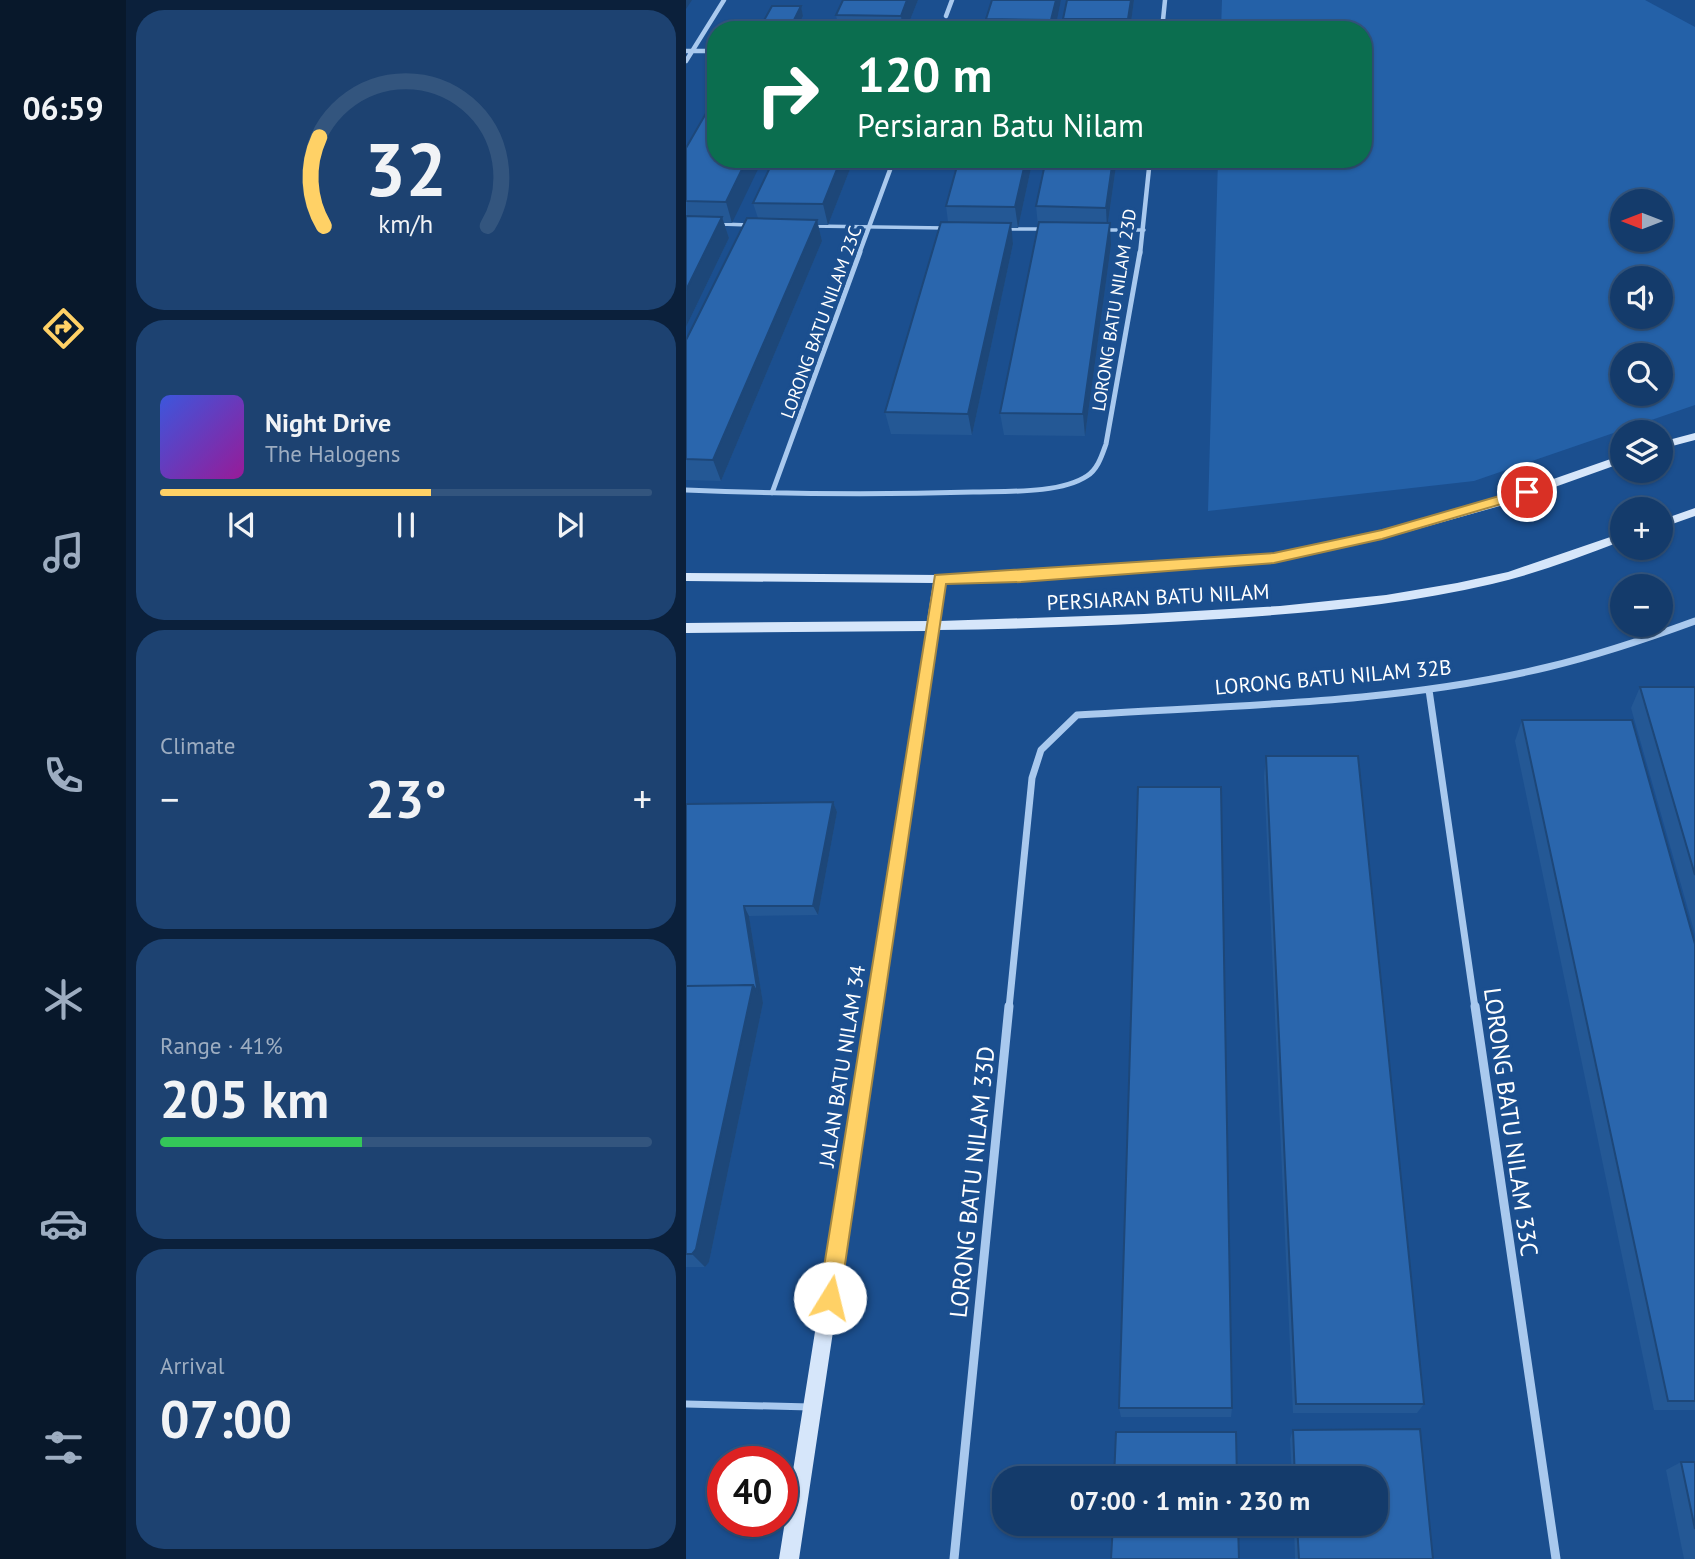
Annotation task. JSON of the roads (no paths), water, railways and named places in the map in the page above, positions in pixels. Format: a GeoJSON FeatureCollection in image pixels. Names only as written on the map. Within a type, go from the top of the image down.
{"type":"FeatureCollection","features":[{"type":"Feature","properties":{"kind":"main road"},"geometry":{"type":"LineString","coordinates":[[1673,442],[1695,436]]}},
{"type":"Feature","properties":{"kind":"main road","name":"PERSIARAN BATU NILAM"},"geometry":{"type":"LineString","coordinates":[[686,577],[1021,577],[1274,558],[1382,535],[1490,505],[1610,463]]}},
{"type":"Feature","properties":{"kind":"main road"},"geometry":{"type":"LineString","coordinates":[[1673,520],[1695,512]]}},
{"type":"Feature","properties":{"kind":"main road","name":"PERSIARAN BATU NILAM"},"geometry":{"type":"LineString","coordinates":[[686,628],[931,627],[1146,620],[1307,608],[1400,598],[1494,579],[1610,541]]}},
{"type":"Feature","properties":{"kind":"main road","name":"JALAN BATU NILAM 34"},"geometry":{"type":"LineString","coordinates":[[789,1559],[940,579]]}},
{"type":"Feature","properties":{"kind":"street"},"geometry":{"type":"LineString","coordinates":[[711,21],[724,0]]}},
{"type":"Feature","properties":{"kind":"street"},"geometry":{"type":"LineString","coordinates":[[946,16],[952,0]]}},
{"type":"Feature","properties":{"kind":"street"},"geometry":{"type":"LineString","coordinates":[[1163,21],[1165,0]]}},
{"type":"Feature","properties":{"kind":"street"},"geometry":{"type":"LineString","coordinates":[[686,61],[707,27]]}},
{"type":"Feature","properties":{"kind":"street"},"geometry":{"type":"LineString","coordinates":[[686,51],[707,51]]}},
{"type":"Feature","properties":{"kind":"street","name":"LORONG BATU NILAM 23C"},"geometry":{"type":"LineString","coordinates":[[772,493],[891,168]]}},
{"type":"Feature","properties":{"kind":"street","name":"LORONG BATU NILAM 23D"},"geometry":{"type":"LineString","coordinates":[[772,493],[1032,490],[1087,476],[1098,464],[1106,444],[1144,230],[1149,168]]}},
{"type":"Feature","properties":{"kind":"street"},"geometry":{"type":"LineString","coordinates":[[686,490],[772,493]]}},
{"type":"Feature","properties":{"kind":"street","name":"LORONG BATU NILAM 32B"},"geometry":{"type":"LineString","coordinates":[[1029,809],[1032,778],[1041,750],[1077,715],[1429,690],[1596,657],[1650,640],[1695,621]]}},
{"type":"Feature","properties":{"kind":"street","name":"LORONG BATU NILAM 33C"},"geometry":{"type":"LineString","coordinates":[[1429,690],[1556,1559]]}},
{"type":"Feature","properties":{"kind":"street","name":"LORONG BATU NILAM 33D"},"geometry":{"type":"LineString","coordinates":[[954,1559],[1029,809]]}},
{"type":"Feature","properties":{"kind":"lane"},"geometry":{"type":"LineString","coordinates":[[714,224],[755,225]]}},
{"type":"Feature","properties":{"kind":"lane"},"geometry":{"type":"LineString","coordinates":[[806,226],[953,228]]}},
{"type":"Feature","properties":{"kind":"lane"},"geometry":{"type":"LineString","coordinates":[[994,229],[1048,229]]}},
{"type":"Feature","properties":{"kind":"lane"},"geometry":{"type":"LineString","coordinates":[[1103,230],[1144,230]]}},
{"type":"Feature","properties":{"kind":"lane"},"geometry":{"type":"LineString","coordinates":[[686,1405],[813,1407]]}}]}
